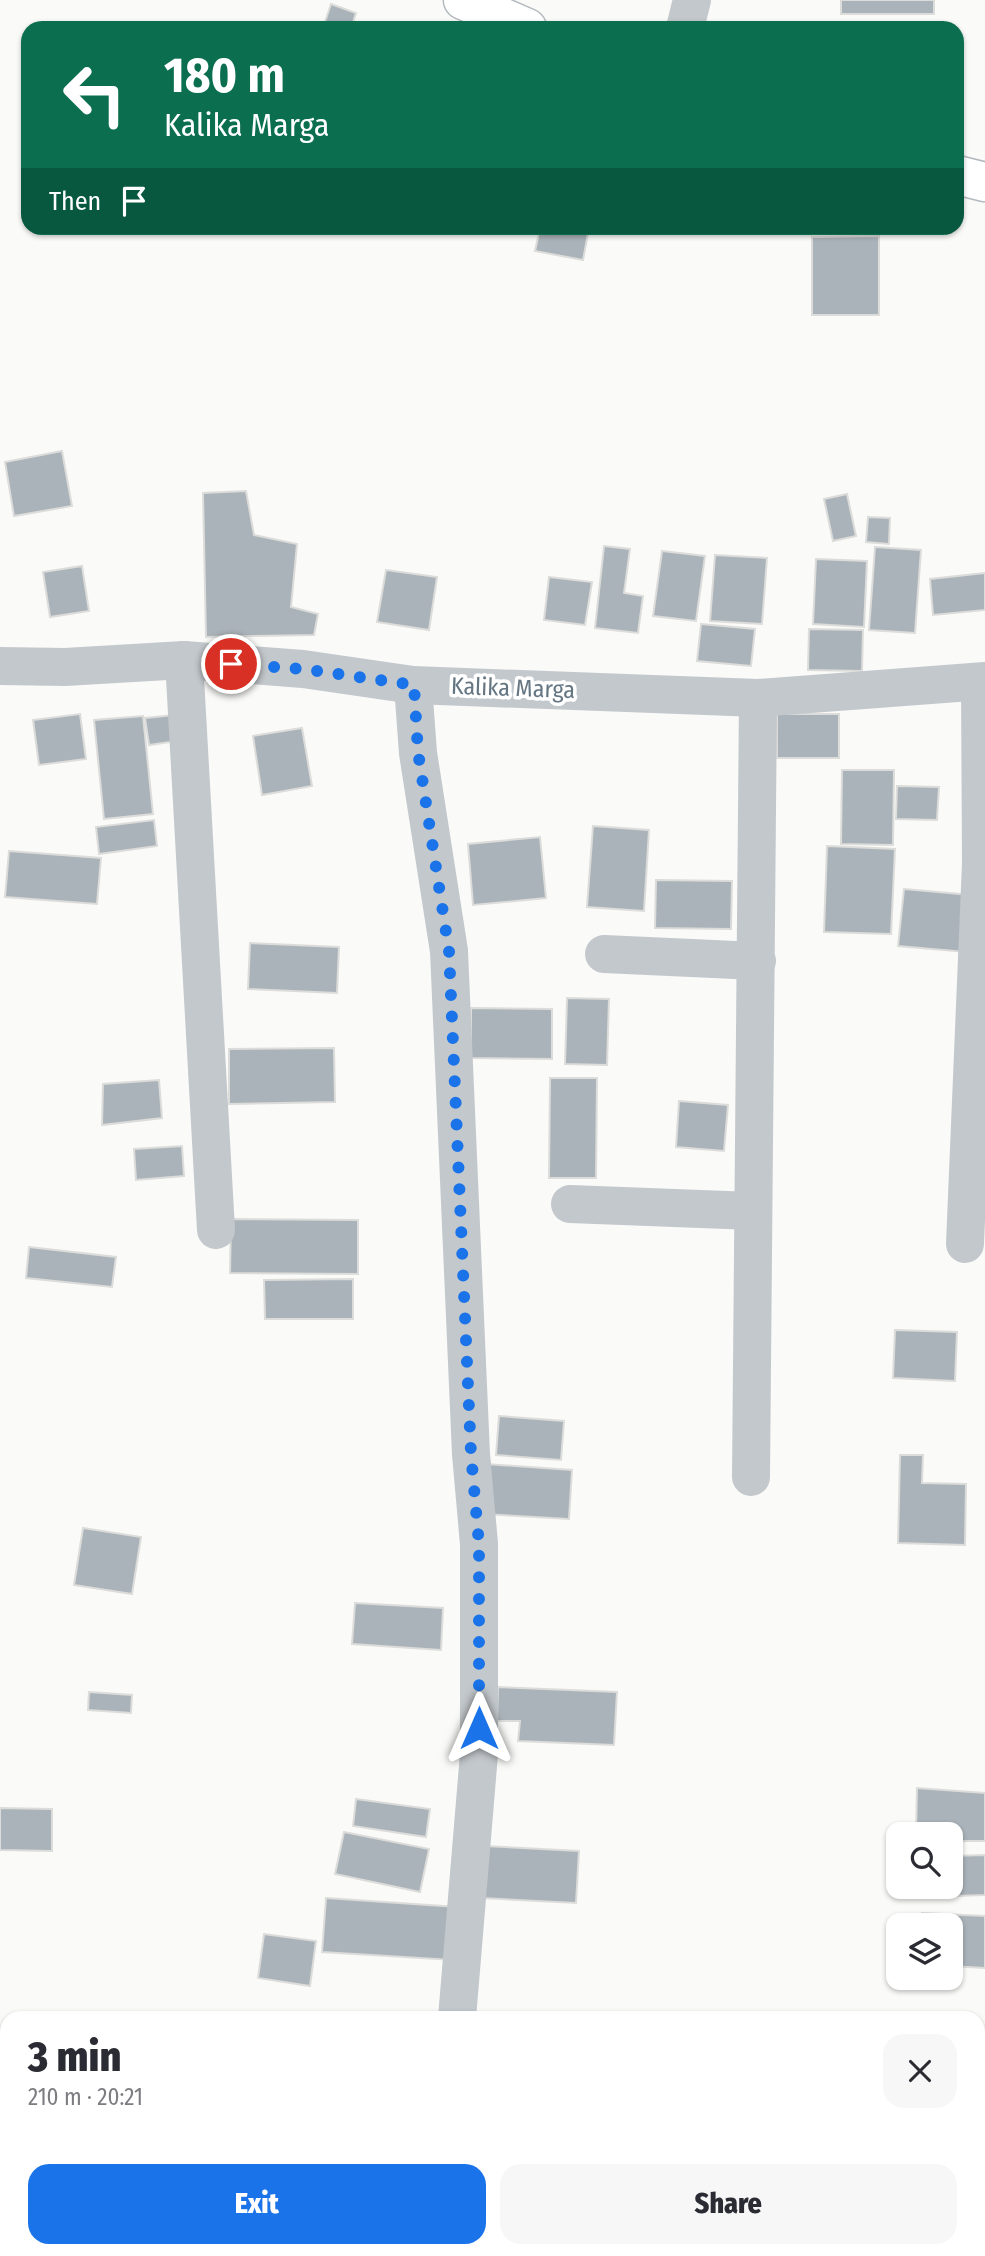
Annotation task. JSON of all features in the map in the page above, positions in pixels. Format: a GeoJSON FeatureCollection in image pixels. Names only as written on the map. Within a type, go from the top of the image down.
{"type":"FeatureCollection","features":[{"type":"Feature","properties":{"kind":"street"},"geometry":{"type":"LineString","coordinates":[[463,0],[523,18]]}},
{"type":"Feature","properties":{"kind":"street"},"geometry":{"type":"LineString","coordinates":[[687,21],[692,0]]}},
{"type":"Feature","properties":{"kind":"street"},"geometry":{"type":"LineString","coordinates":[[964,177],[985,182]]}},
{"type":"Feature","properties":{"kind":"street"},"geometry":{"type":"LineString","coordinates":[[184,660],[216,1230]]}},
{"type":"Feature","properties":{"kind":"street","name":"Kalika Marga"},"geometry":{"type":"LineString","coordinates":[[0,666],[65,667],[184,660],[303,669],[414,685],[758,698],[982,682]]}},
{"type":"Feature","properties":{"kind":"street"},"geometry":{"type":"LineString","coordinates":[[965,1244],[981,877],[982,682]]}},
{"type":"Feature","properties":{"kind":"street"},"geometry":{"type":"LineString","coordinates":[[414,685],[418,752],[449,951],[471,1454],[479,1544],[479,1754],[458,2011]]}},
{"type":"Feature","properties":{"kind":"street"},"geometry":{"type":"LineString","coordinates":[[751,1477],[758,698]]}},
{"type":"Feature","properties":{"kind":"street"},"geometry":{"type":"LineString","coordinates":[[604,954],[757,961]]}},
{"type":"Feature","properties":{"kind":"street"},"geometry":{"type":"LineString","coordinates":[[570,1204],[753,1211]]}},
{"type":"Feature","properties":{"kind":"building"},"geometry":{"type":"Polygon","coordinates":[[[841,0],[934,0],[934,14],[841,14],[841,0]]]}},
{"type":"Feature","properties":{"kind":"building"},"geometry":{"type":"Polygon","coordinates":[[[331,4],[356,13],[353,21],[325,21],[331,4]]]}},
{"type":"Feature","properties":{"kind":"building"},"geometry":{"type":"Polygon","coordinates":[[[538,235],[588,235],[583,260],[535,251],[538,235]]]}},
{"type":"Feature","properties":{"kind":"building"},"geometry":{"type":"Polygon","coordinates":[[[879,236],[879,315],[812,315],[812,237],[879,236]]]}},
{"type":"Feature","properties":{"kind":"building"},"geometry":{"type":"Polygon","coordinates":[[[62,451],[72,506],[14,516],[5,462],[62,451]]]}},
{"type":"Feature","properties":{"kind":"building"},"geometry":{"type":"Polygon","coordinates":[[[246,491],[254,535],[297,544],[291,607],[318,614],[314,635],[206,637],[203,493],[246,491]]]}},
{"type":"Feature","properties":{"kind":"building"},"geometry":{"type":"Polygon","coordinates":[[[847,494],[856,536],[833,541],[824,499],[847,494]]]}},
{"type":"Feature","properties":{"kind":"building"},"geometry":{"type":"Polygon","coordinates":[[[868,517],[890,518],[889,544],[866,542],[868,517]]]}},
{"type":"Feature","properties":{"kind":"building"},"geometry":{"type":"Polygon","coordinates":[[[604,546],[630,549],[624,593],[643,596],[638,633],[595,628],[604,546]]]}},
{"type":"Feature","properties":{"kind":"building"},"geometry":{"type":"Polygon","coordinates":[[[875,547],[921,550],[915,633],[869,630],[875,547]]]}},
{"type":"Feature","properties":{"kind":"building"},"geometry":{"type":"Polygon","coordinates":[[[662,551],[705,556],[696,621],[653,616],[662,551]]]}},
{"type":"Feature","properties":{"kind":"building"},"geometry":{"type":"Polygon","coordinates":[[[715,555],[767,558],[762,624],[710,621],[715,555]]]}},
{"type":"Feature","properties":{"kind":"building"},"geometry":{"type":"Polygon","coordinates":[[[816,559],[867,561],[864,627],[813,624],[816,559]]]}},
{"type":"Feature","properties":{"kind":"building"},"geometry":{"type":"Polygon","coordinates":[[[82,566],[89,611],[50,617],[43,572],[82,566]]]}},
{"type":"Feature","properties":{"kind":"building"},"geometry":{"type":"Polygon","coordinates":[[[386,570],[437,577],[429,630],[377,622],[386,570]]]}},
{"type":"Feature","properties":{"kind":"building"},"geometry":{"type":"Polygon","coordinates":[[[985,573],[985,610],[933,615],[930,579],[985,573]]]}},
{"type":"Feature","properties":{"kind":"building"},"geometry":{"type":"Polygon","coordinates":[[[549,577],[592,582],[585,625],[544,620],[549,577]]]}},
{"type":"Feature","properties":{"kind":"building"},"geometry":{"type":"Polygon","coordinates":[[[701,624],[755,629],[751,666],[697,661],[701,624]]]}},
{"type":"Feature","properties":{"kind":"building"},"geometry":{"type":"Polygon","coordinates":[[[809,629],[863,630],[862,671],[808,670],[809,629]]]}},
{"type":"Feature","properties":{"kind":"building"},"geometry":{"type":"Polygon","coordinates":[[[80,714],[86,759],[39,765],[33,720],[80,714]]]}},
{"type":"Feature","properties":{"kind":"building"},"geometry":{"type":"Polygon","coordinates":[[[777,714],[839,714],[839,758],[777,758],[777,714]]]}},
{"type":"Feature","properties":{"kind":"building"},"geometry":{"type":"Polygon","coordinates":[[[174,715],[177,741],[149,745],[145,718],[174,715]]]}},
{"type":"Feature","properties":{"kind":"building"},"geometry":{"type":"Polygon","coordinates":[[[143,716],[153,814],[104,819],[94,720],[143,716]]]}},
{"type":"Feature","properties":{"kind":"building"},"geometry":{"type":"Polygon","coordinates":[[[302,728],[312,786],[262,795],[253,736],[302,728]]]}},
{"type":"Feature","properties":{"kind":"building"},"geometry":{"type":"Polygon","coordinates":[[[842,770],[894,770],[893,845],[841,844],[842,770]]]}},
{"type":"Feature","properties":{"kind":"building"},"geometry":{"type":"Polygon","coordinates":[[[897,786],[939,787],[937,820],[896,819],[897,786]]]}},
{"type":"Feature","properties":{"kind":"building"},"geometry":{"type":"Polygon","coordinates":[[[154,820],[157,846],[99,854],[96,827],[154,820]]]}},
{"type":"Feature","properties":{"kind":"building"},"geometry":{"type":"Polygon","coordinates":[[[593,826],[649,830],[644,911],[587,907],[593,826]]]}},
{"type":"Feature","properties":{"kind":"building"},"geometry":{"type":"Polygon","coordinates":[[[540,837],[546,898],[473,905],[468,844],[540,837]]]}},
{"type":"Feature","properties":{"kind":"building"},"geometry":{"type":"Polygon","coordinates":[[[827,846],[895,849],[891,934],[824,932],[827,846]]]}},
{"type":"Feature","properties":{"kind":"building"},"geometry":{"type":"Polygon","coordinates":[[[9,851],[101,858],[97,904],[5,897],[9,851]]]}},
{"type":"Feature","properties":{"kind":"building"},"geometry":{"type":"Polygon","coordinates":[[[656,880],[732,881],[731,929],[655,928],[656,880]]]}},
{"type":"Feature","properties":{"kind":"building"},"geometry":{"type":"Polygon","coordinates":[[[904,889],[971,895],[966,952],[898,946],[904,889]]]}},
{"type":"Feature","properties":{"kind":"building"},"geometry":{"type":"Polygon","coordinates":[[[250,943],[339,947],[337,993],[248,989],[250,943]]]}},
{"type":"Feature","properties":{"kind":"building"},"geometry":{"type":"Polygon","coordinates":[[[567,998],[609,999],[607,1065],[565,1064],[567,998]]]}},
{"type":"Feature","properties":{"kind":"building"},"geometry":{"type":"Polygon","coordinates":[[[471,1008],[552,1009],[552,1059],[471,1058],[471,1008]]]}},
{"type":"Feature","properties":{"kind":"building"},"geometry":{"type":"Polygon","coordinates":[[[334,1048],[335,1102],[229,1104],[229,1049],[334,1048]]]}},
{"type":"Feature","properties":{"kind":"building"},"geometry":{"type":"Polygon","coordinates":[[[550,1078],[597,1078],[596,1178],[549,1178],[550,1078]]]}},
{"type":"Feature","properties":{"kind":"building"},"geometry":{"type":"Polygon","coordinates":[[[159,1080],[162,1118],[102,1125],[103,1084],[159,1080]]]}},
{"type":"Feature","properties":{"kind":"building"},"geometry":{"type":"Polygon","coordinates":[[[679,1101],[728,1105],[724,1151],[676,1147],[679,1101]]]}},
{"type":"Feature","properties":{"kind":"building"},"geometry":{"type":"Polygon","coordinates":[[[182,1146],[184,1176],[136,1180],[134,1149],[182,1146]]]}},
{"type":"Feature","properties":{"kind":"building"},"geometry":{"type":"Polygon","coordinates":[[[231,1219],[358,1220],[358,1274],[230,1273],[231,1219]]]}},
{"type":"Feature","properties":{"kind":"building"},"geometry":{"type":"Polygon","coordinates":[[[29,1247],[116,1257],[112,1287],[26,1278],[29,1247]]]}},
{"type":"Feature","properties":{"kind":"building"},"geometry":{"type":"Polygon","coordinates":[[[353,1279],[353,1319],[265,1319],[264,1280],[353,1279]]]}},
{"type":"Feature","properties":{"kind":"building"},"geometry":{"type":"Polygon","coordinates":[[[895,1330],[957,1332],[955,1381],[893,1378],[895,1330]]]}},
{"type":"Feature","properties":{"kind":"building"},"geometry":{"type":"Polygon","coordinates":[[[499,1416],[564,1421],[561,1460],[496,1455],[499,1416]]]}},
{"type":"Feature","properties":{"kind":"building"},"geometry":{"type":"Polygon","coordinates":[[[900,1455],[923,1455],[922,1483],[966,1484],[965,1545],[898,1543],[900,1455]]]}},
{"type":"Feature","properties":{"kind":"building"},"geometry":{"type":"Polygon","coordinates":[[[486,1464],[572,1470],[569,1519],[482,1514],[486,1464]]]}},
{"type":"Feature","properties":{"kind":"building"},"geometry":{"type":"Polygon","coordinates":[[[83,1528],[141,1537],[132,1594],[74,1585],[83,1528]]]}},
{"type":"Feature","properties":{"kind":"building"},"geometry":{"type":"Polygon","coordinates":[[[355,1603],[443,1608],[441,1650],[352,1644],[355,1603]]]}},
{"type":"Feature","properties":{"kind":"building"},"geometry":{"type":"Polygon","coordinates":[[[498,1687],[617,1692],[614,1745],[518,1741],[520,1721],[497,1721],[498,1687]]]}},
{"type":"Feature","properties":{"kind":"building"},"geometry":{"type":"Polygon","coordinates":[[[89,1692],[132,1695],[131,1713],[88,1710],[89,1692]]]}},
{"type":"Feature","properties":{"kind":"building"},"geometry":{"type":"Polygon","coordinates":[[[917,1788],[985,1793],[985,1841],[963,1841],[963,1822],[916,1822],[917,1788]]]}},
{"type":"Feature","properties":{"kind":"building"},"geometry":{"type":"Polygon","coordinates":[[[356,1799],[430,1809],[426,1837],[353,1826],[356,1799]]]}},
{"type":"Feature","properties":{"kind":"building"},"geometry":{"type":"Polygon","coordinates":[[[0,1808],[52,1809],[52,1851],[0,1850],[0,1808]]]}},
{"type":"Feature","properties":{"kind":"building"},"geometry":{"type":"Polygon","coordinates":[[[344,1832],[429,1849],[420,1892],[335,1874],[344,1832]]]}},
{"type":"Feature","properties":{"kind":"building"},"geometry":{"type":"Polygon","coordinates":[[[485,1846],[579,1851],[576,1903],[482,1898],[485,1846]]]}},
{"type":"Feature","properties":{"kind":"building"},"geometry":{"type":"Polygon","coordinates":[[[985,1855],[985,1895],[963,1896],[963,1856],[985,1855]]]}},
{"type":"Feature","properties":{"kind":"building"},"geometry":{"type":"Polygon","coordinates":[[[326,1898],[457,1907],[453,1960],[322,1952],[326,1898]]]}},
{"type":"Feature","properties":{"kind":"building"},"geometry":{"type":"Polygon","coordinates":[[[963,1915],[985,1916],[985,1968],[963,1967],[963,1915]]]}},
{"type":"Feature","properties":{"kind":"building"},"geometry":{"type":"Polygon","coordinates":[[[264,1934],[316,1941],[310,1986],[258,1978],[264,1934]]]}},
{"type":"Feature","properties":{"kind":"route"},"geometry":{"type":"LineString","coordinates":[[231,664],[303,669],[414,685],[418,752],[449,951],[465,1254],[471,1454],[479,1544],[479,1728]]}}]}
